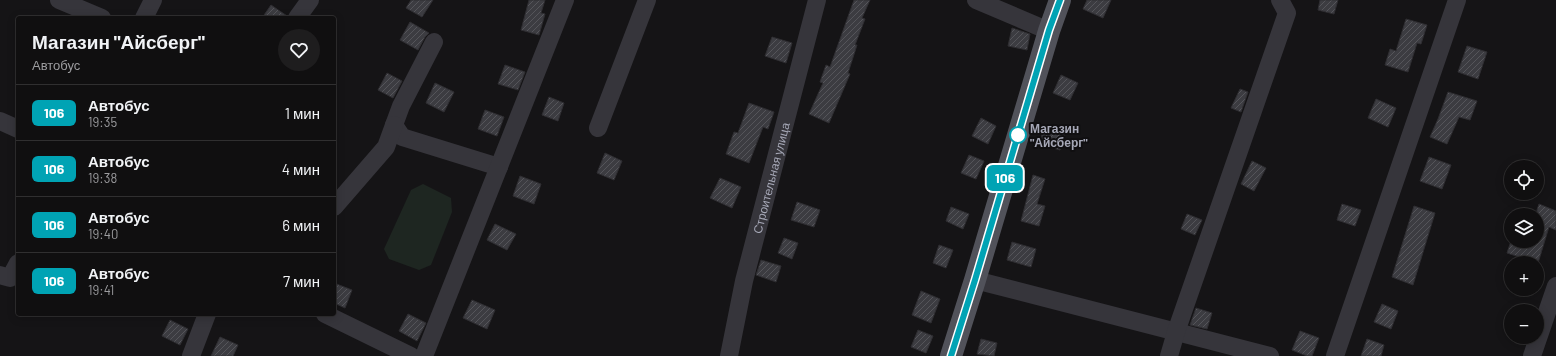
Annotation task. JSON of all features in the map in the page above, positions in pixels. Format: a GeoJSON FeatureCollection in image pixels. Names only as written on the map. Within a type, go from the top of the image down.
{"type":"FeatureCollection","features":[{"type":"Feature","properties":{"kind":"main road"},"geometry":{"type":"LineString","coordinates":[[951,356],[1049,30],[1060,0]]}},
{"type":"Feature","properties":{"kind":"street"},"geometry":{"type":"LineString","coordinates":[[59,0],[97,16]]}},
{"type":"Feature","properties":{"kind":"street"},"geometry":{"type":"LineString","coordinates":[[145,16],[153,0]]}},
{"type":"Feature","properties":{"kind":"street"},"geometry":{"type":"LineString","coordinates":[[298,16],[310,0]]}},
{"type":"Feature","properties":{"kind":"street"},"geometry":{"type":"LineString","coordinates":[[424,356],[498,167],[566,0]]}},
{"type":"Feature","properties":{"kind":"street"},"geometry":{"type":"LineString","coordinates":[[598,128],[647,0]]}},
{"type":"Feature","properties":{"kind":"street","name":"Строительная улица"},"geometry":{"type":"LineString","coordinates":[[729,356],[744,282],[817,0]]}},
{"type":"Feature","properties":{"kind":"street"},"geometry":{"type":"LineString","coordinates":[[976,0],[1049,30]]}},
{"type":"Feature","properties":{"kind":"street"},"geometry":{"type":"LineString","coordinates":[[1169,356],[1176,332],[1288,13],[1280,0]]}},
{"type":"Feature","properties":{"kind":"street"},"geometry":{"type":"LineString","coordinates":[[1335,356],[1457,0]]}},
{"type":"Feature","properties":{"kind":"street"},"geometry":{"type":"LineString","coordinates":[[336,205],[386,147],[402,106],[434,42]]}},
{"type":"Feature","properties":{"kind":"street"},"geometry":{"type":"LineString","coordinates":[[0,121],[16,128]]}},
{"type":"Feature","properties":{"kind":"street"},"geometry":{"type":"LineString","coordinates":[[394,125],[402,137],[498,167]]}},
{"type":"Feature","properties":{"kind":"street"},"geometry":{"type":"LineString","coordinates":[[0,274],[10,278],[16,267]]}},
{"type":"Feature","properties":{"kind":"street"},"geometry":{"type":"LineString","coordinates":[[975,280],[1270,356]]}},
{"type":"Feature","properties":{"kind":"street"},"geometry":{"type":"LineString","coordinates":[[1532,356],[1556,286]]}},
{"type":"Feature","properties":{"kind":"street"},"geometry":{"type":"LineString","coordinates":[[190,356],[206,316]]}},
{"type":"Feature","properties":{"kind":"street"},"geometry":{"type":"LineString","coordinates":[[329,316],[412,356]]}},
{"type":"Feature","properties":{"kind":"shaded area"},"geometry":{"type":"Polygon","coordinates":[[[423,184],[451,198],[452,212],[431,265],[419,270],[389,259],[384,249],[411,190],[423,184]]]}},
{"type":"Feature","properties":{"kind":"building"},"geometry":{"type":"Polygon","coordinates":[[[411,0],[433,0],[422,17],[406,8],[411,0]]]}},
{"type":"Feature","properties":{"kind":"building"},"geometry":{"type":"Polygon","coordinates":[[[529,0],[545,0],[541,13],[545,14],[539,35],[521,30],[529,0]]]}},
{"type":"Feature","properties":{"kind":"building"},"geometry":{"type":"Polygon","coordinates":[[[854,0],[870,0],[862,18],[865,19],[855,45],[857,45],[848,73],[850,74],[829,123],[809,114],[823,83],[820,82],[826,65],[830,67],[854,0]]]}},
{"type":"Feature","properties":{"kind":"building"},"geometry":{"type":"Polygon","coordinates":[[[1087,0],[1111,0],[1103,18],[1083,9],[1087,0]]]}},
{"type":"Feature","properties":{"kind":"building"},"geometry":{"type":"Polygon","coordinates":[[[1320,0],[1338,0],[1334,14],[1318,10],[1320,0]]]}},
{"type":"Feature","properties":{"kind":"building"},"geometry":{"type":"Polygon","coordinates":[[[271,5],[287,16],[263,16],[271,5]]]}},
{"type":"Feature","properties":{"kind":"building"},"geometry":{"type":"Polygon","coordinates":[[[1406,19],[1427,25],[1421,44],[1417,43],[1408,72],[1385,65],[1390,49],[1396,51],[1406,19]]]}},
{"type":"Feature","properties":{"kind":"building"},"geometry":{"type":"Polygon","coordinates":[[[410,22],[429,33],[418,50],[400,40],[410,22]]]}},
{"type":"Feature","properties":{"kind":"building"},"geometry":{"type":"Polygon","coordinates":[[[1012,28],[1030,34],[1027,50],[1008,46],[1012,28]]]}},
{"type":"Feature","properties":{"kind":"building"},"geometry":{"type":"Polygon","coordinates":[[[772,37],[792,43],[786,63],[765,56],[772,37]]]}},
{"type":"Feature","properties":{"kind":"building"},"geometry":{"type":"Polygon","coordinates":[[[1467,46],[1487,52],[1478,79],[1458,72],[1467,46]]]}},
{"type":"Feature","properties":{"kind":"building"},"geometry":{"type":"Polygon","coordinates":[[[505,65],[525,72],[518,90],[498,84],[505,65]]]}},
{"type":"Feature","properties":{"kind":"building"},"geometry":{"type":"Polygon","coordinates":[[[387,73],[402,81],[393,98],[378,90],[387,73]]]}},
{"type":"Feature","properties":{"kind":"building"},"geometry":{"type":"Polygon","coordinates":[[[1061,75],[1078,83],[1070,100],[1053,93],[1061,75]]]}},
{"type":"Feature","properties":{"kind":"building"},"geometry":{"type":"Polygon","coordinates":[[[435,83],[454,92],[444,112],[426,103],[435,83]]]}},
{"type":"Feature","properties":{"kind":"building"},"geometry":{"type":"Polygon","coordinates":[[[1240,89],[1248,92],[1241,112],[1231,108],[1240,89]]]}},
{"type":"Feature","properties":{"kind":"building"},"geometry":{"type":"Polygon","coordinates":[[[1448,92],[1477,101],[1470,120],[1459,117],[1447,144],[1430,137],[1448,92]]]}},
{"type":"Feature","properties":{"kind":"building"},"geometry":{"type":"Polygon","coordinates":[[[549,97],[564,103],[558,121],[542,115],[549,97]]]}},
{"type":"Feature","properties":{"kind":"building"},"geometry":{"type":"Polygon","coordinates":[[[1376,99],[1396,108],[1388,127],[1368,118],[1376,99]]]}},
{"type":"Feature","properties":{"kind":"building"},"geometry":{"type":"Polygon","coordinates":[[[749,103],[774,112],[768,129],[763,127],[749,163],[726,154],[734,132],[738,133],[749,103]]]}},
{"type":"Feature","properties":{"kind":"building"},"geometry":{"type":"Polygon","coordinates":[[[485,110],[504,117],[497,136],[478,129],[485,110]]]}},
{"type":"Feature","properties":{"kind":"building"},"geometry":{"type":"Polygon","coordinates":[[[981,118],[996,126],[988,144],[972,136],[981,118]]]}},
{"type":"Feature","properties":{"kind":"building"},"geometry":{"type":"Polygon","coordinates":[[[1045,125],[1066,131],[1060,150],[1039,144],[1045,125]]]}},
{"type":"Feature","properties":{"kind":"building"},"geometry":{"type":"Polygon","coordinates":[[[605,153],[622,161],[614,180],[597,173],[605,153]]]}},
{"type":"Feature","properties":{"kind":"building"},"geometry":{"type":"Polygon","coordinates":[[[969,155],[984,161],[976,179],[961,173],[969,155]]]}},
{"type":"Feature","properties":{"kind":"building"},"geometry":{"type":"Polygon","coordinates":[[[1429,157],[1451,165],[1442,189],[1420,181],[1429,157]]]}},
{"type":"Feature","properties":{"kind":"building"},"geometry":{"type":"Polygon","coordinates":[[[1252,161],[1266,168],[1254,191],[1241,184],[1252,161]]]}},
{"type":"Feature","properties":{"kind":"building"},"geometry":{"type":"Polygon","coordinates":[[[1033,175],[1045,179],[1037,204],[1045,206],[1039,226],[1021,221],[1033,175]]]}},
{"type":"Feature","properties":{"kind":"building"},"geometry":{"type":"Polygon","coordinates":[[[520,176],[541,184],[534,204],[513,196],[520,176]]]}},
{"type":"Feature","properties":{"kind":"building"},"geometry":{"type":"Polygon","coordinates":[[[720,178],[741,187],[732,208],[710,198],[720,178]]]}},
{"type":"Feature","properties":{"kind":"building"},"geometry":{"type":"Polygon","coordinates":[[[797,202],[820,210],[814,227],[791,220],[797,202]]]}},
{"type":"Feature","properties":{"kind":"building"},"geometry":{"type":"Polygon","coordinates":[[[1342,204],[1361,210],[1355,226],[1337,220],[1342,204]]]}},
{"type":"Feature","properties":{"kind":"building"},"geometry":{"type":"Polygon","coordinates":[[[1539,204],[1556,211],[1556,230],[1549,227],[1544,243],[1544,208],[1538,208],[1539,204]]]}},
{"type":"Feature","properties":{"kind":"building"},"geometry":{"type":"Polygon","coordinates":[[[1414,206],[1435,213],[1413,285],[1392,277],[1414,206]]]}},
{"type":"Feature","properties":{"kind":"building"},"geometry":{"type":"Polygon","coordinates":[[[951,207],[969,214],[963,229],[946,221],[951,207]]]}},
{"type":"Feature","properties":{"kind":"building"},"geometry":{"type":"Polygon","coordinates":[[[1187,214],[1202,220],[1195,235],[1181,229],[1187,214]]]}},
{"type":"Feature","properties":{"kind":"building"},"geometry":{"type":"Polygon","coordinates":[[[495,224],[516,234],[507,250],[487,240],[495,224]]]}},
{"type":"Feature","properties":{"kind":"building"},"geometry":{"type":"Polygon","coordinates":[[[784,238],[798,243],[792,259],[778,253],[784,238]]]}},
{"type":"Feature","properties":{"kind":"building"},"geometry":{"type":"Polygon","coordinates":[[[1012,242],[1036,249],[1031,267],[1007,260],[1012,242]]]}},
{"type":"Feature","properties":{"kind":"building"},"geometry":{"type":"Polygon","coordinates":[[[939,245],[953,250],[946,268],[933,263],[939,245]]]}},
{"type":"Feature","properties":{"kind":"building"},"geometry":{"type":"Polygon","coordinates":[[[1509,248],[1543,248],[1540,256],[1516,256],[1507,253],[1509,248]]]}},
{"type":"Feature","properties":{"kind":"building"},"geometry":{"type":"Polygon","coordinates":[[[761,260],[781,266],[776,282],[756,275],[761,260]]]}},
{"type":"Feature","properties":{"kind":"building"},"geometry":{"type":"Polygon","coordinates":[[[336,284],[352,290],[345,308],[336,304],[336,284]]]}},
{"type":"Feature","properties":{"kind":"building"},"geometry":{"type":"Polygon","coordinates":[[[921,291],[940,299],[931,323],[912,315],[921,291]]]}},
{"type":"Feature","properties":{"kind":"building"},"geometry":{"type":"Polygon","coordinates":[[[472,300],[495,310],[487,329],[463,318],[472,300]]]}},
{"type":"Feature","properties":{"kind":"building"},"geometry":{"type":"Polygon","coordinates":[[[1382,304],[1398,311],[1391,329],[1374,322],[1382,304]]]}},
{"type":"Feature","properties":{"kind":"building"},"geometry":{"type":"Polygon","coordinates":[[[1196,308],[1212,313],[1207,329],[1190,325],[1196,308]]]}},
{"type":"Feature","properties":{"kind":"building"},"geometry":{"type":"Polygon","coordinates":[[[408,314],[426,323],[417,341],[399,331],[408,314]]]}},
{"type":"Feature","properties":{"kind":"building"},"geometry":{"type":"Polygon","coordinates":[[[170,320],[188,329],[180,345],[162,336],[170,320]]]}},
{"type":"Feature","properties":{"kind":"building"},"geometry":{"type":"Polygon","coordinates":[[[918,330],[933,336],[926,353],[911,347],[918,330]]]}},
{"type":"Feature","properties":{"kind":"building"},"geometry":{"type":"Polygon","coordinates":[[[1300,331],[1319,338],[1312,356],[1307,356],[1292,350],[1300,331]]]}},
{"type":"Feature","properties":{"kind":"building"},"geometry":{"type":"Polygon","coordinates":[[[220,337],[238,345],[233,356],[211,356],[220,337]]]}},
{"type":"Feature","properties":{"kind":"building"},"geometry":{"type":"Polygon","coordinates":[[[981,339],[997,343],[994,356],[977,354],[981,339]]]}},
{"type":"Feature","properties":{"kind":"building"},"geometry":{"type":"Polygon","coordinates":[[[1367,339],[1384,345],[1381,356],[1361,356],[1367,339]]]}},
{"type":"Feature","properties":{"kind":"bus line","name":"106"},"geometry":{"type":"LineString","coordinates":[[951,356],[1049,30],[1060,0]]}},
{"type":"Feature","properties":{"kind":"place","name":"Магазин \"Айсберг\""},"geometry":{"type":"Point","coordinates":[1018,135]}}]}
